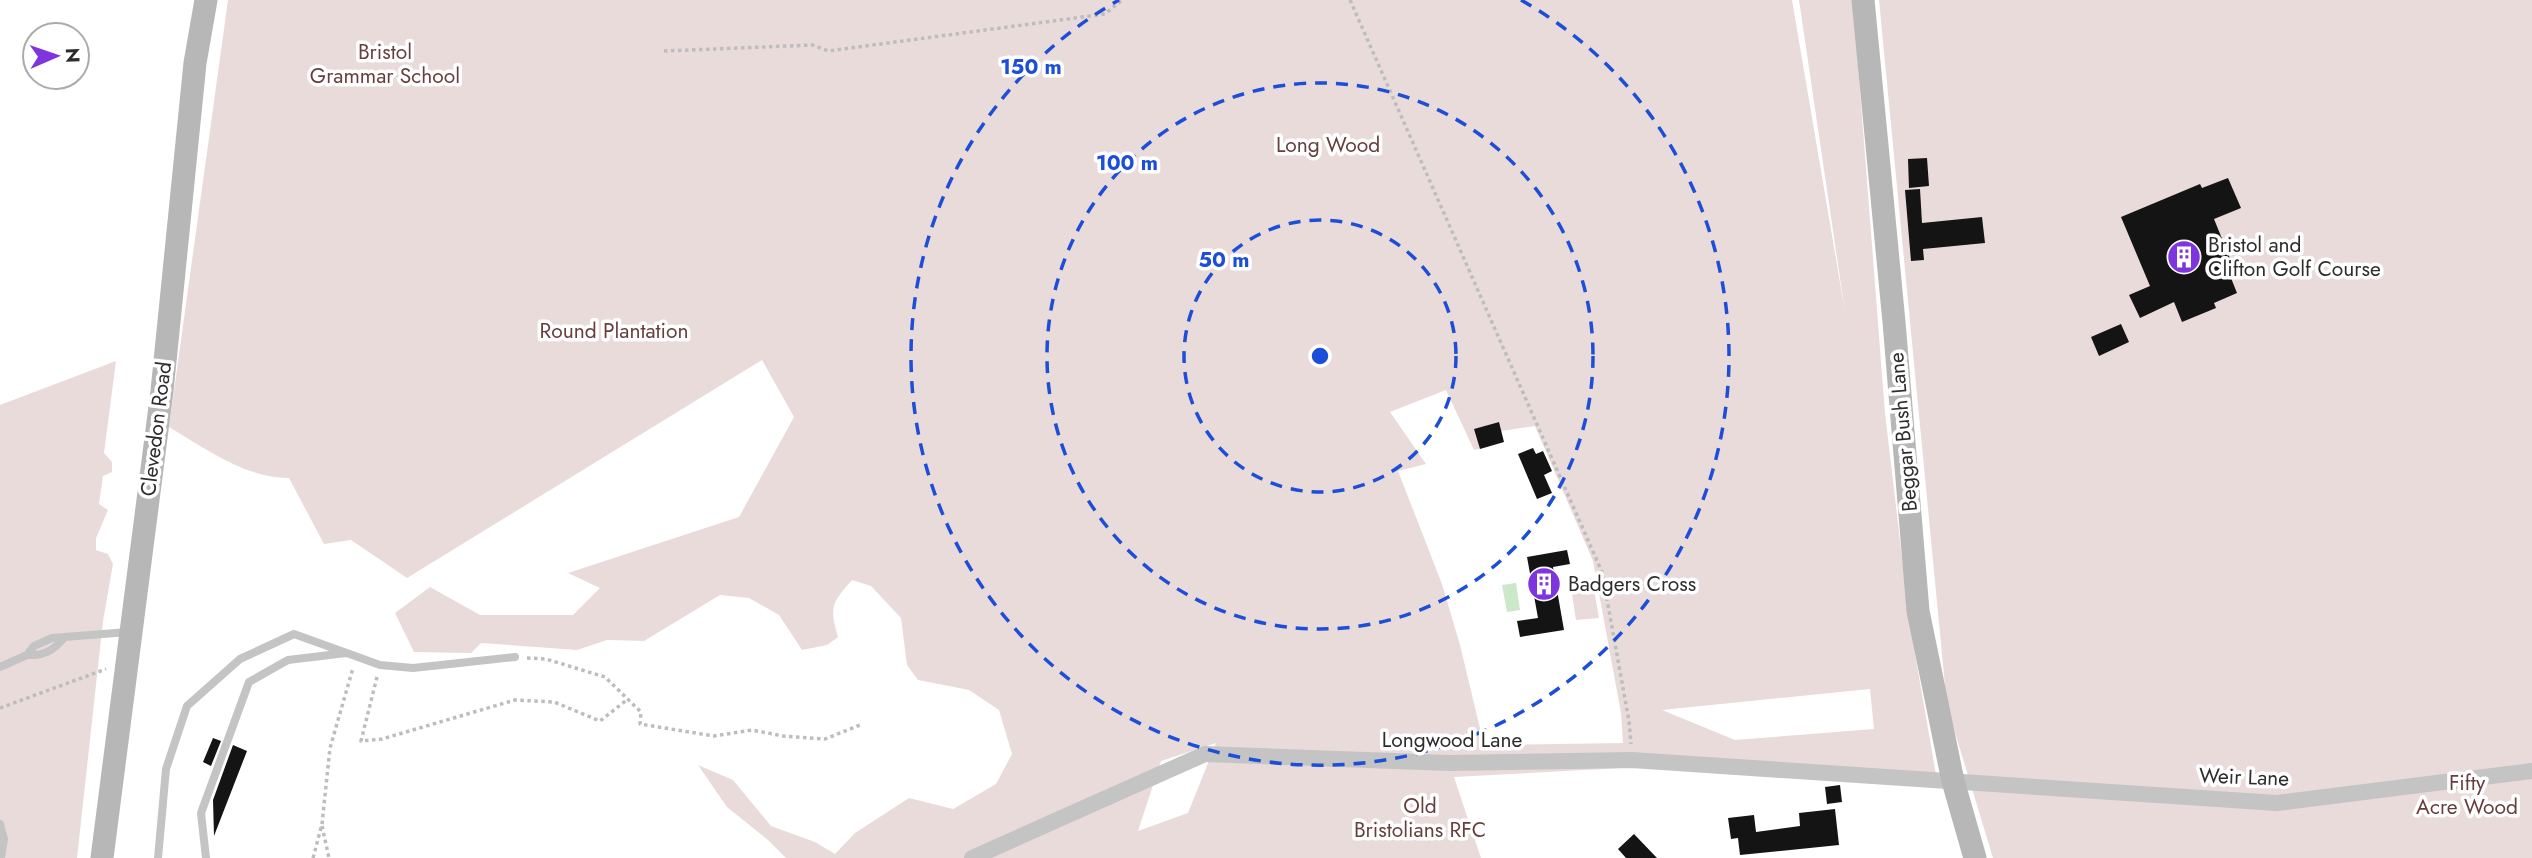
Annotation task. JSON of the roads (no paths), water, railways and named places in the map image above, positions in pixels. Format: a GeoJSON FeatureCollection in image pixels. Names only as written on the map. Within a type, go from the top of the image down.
{"type":"FeatureCollection","features":[{"type":"Feature","properties":{"kind":"main road","name":"Clevedon Road"},"geometry":{"type":"LineString","coordinates":[[102,858],[162,391],[195,63],[206,0]]}},
{"type":"Feature","properties":{"kind":"main road","name":"Beggar Bush Lane"},"geometry":{"type":"LineString","coordinates":[[1863,0],[1918,611],[1953,781],[1975,858]]}},
{"type":"Feature","properties":{"kind":"street","name":"Longwood Lane"},"geometry":{"type":"LineString","coordinates":[[972,858],[1205,754],[1450,763],[1632,760],[1953,781]]}},
{"type":"Feature","properties":{"kind":"street","name":"Weir Lane"},"geometry":{"type":"LineString","coordinates":[[1953,781],[2277,803],[2532,771]]}},
{"type":"Feature","properties":{"kind":"lane"},"geometry":{"type":"LineString","coordinates":[[0,667],[27,656],[34,646],[52,638],[131,632]]}},
{"type":"Feature","properties":{"kind":"lane"},"geometry":{"type":"LineString","coordinates":[[158,858],[166,769],[187,706],[240,659],[294,634],[380,665],[413,668],[515,657]]}},
{"type":"Feature","properties":{"kind":"lane"},"geometry":{"type":"LineString","coordinates":[[206,858],[201,813],[249,682],[288,660],[353,655]]}},
{"type":"Feature","properties":{"kind":"lane"},"geometry":{"type":"LineString","coordinates":[[0,824],[4,839],[1,858]]}},
{"type":"Feature","properties":{"kind":"place","name":"Bristol and Clifton Golf Course"},"geometry":{"type":"Point","coordinates":[2184,257]}},
{"type":"Feature","properties":{"kind":"place","name":"Badgers Cross"},"geometry":{"type":"Point","coordinates":[1544,584]}},
{"type":"Feature","properties":{"kind":"park label","name":"Bristol Grammar School"},"geometry":{"type":"Point","coordinates":[385,64]}},
{"type":"Feature","properties":{"kind":"park label","name":"Long Wood"},"geometry":{"type":"Point","coordinates":[1328,145]}},
{"type":"Feature","properties":{"kind":"park label","name":"Round Plantation"},"geometry":{"type":"Point","coordinates":[614,331]}},
{"type":"Feature","properties":{"kind":"park label","name":"Fifty Acre Wood"},"geometry":{"type":"Point","coordinates":[2467,795]}},
{"type":"Feature","properties":{"kind":"park label","name":"Old Bristolians RFC"},"geometry":{"type":"Point","coordinates":[1420,818]}}]}
